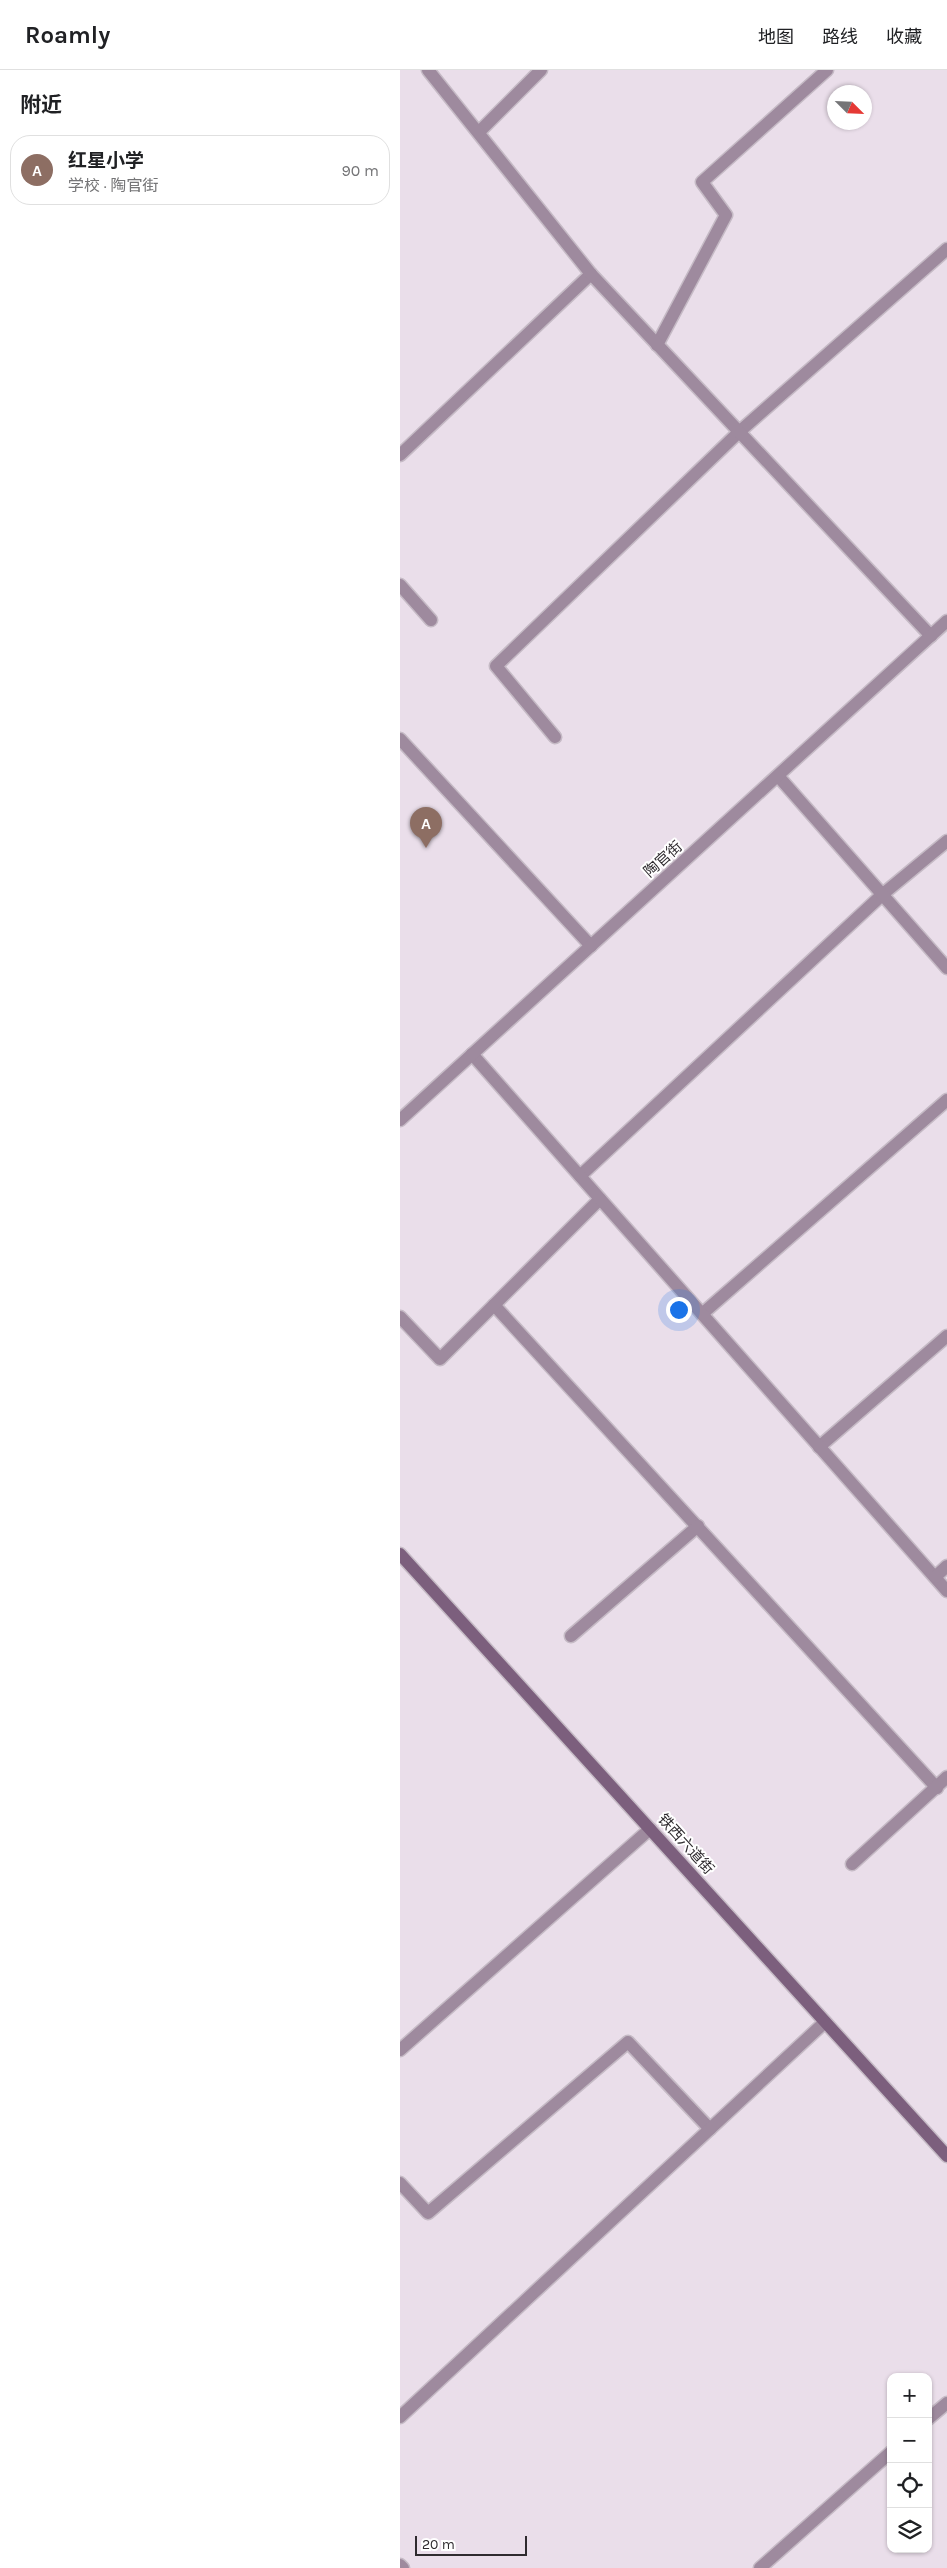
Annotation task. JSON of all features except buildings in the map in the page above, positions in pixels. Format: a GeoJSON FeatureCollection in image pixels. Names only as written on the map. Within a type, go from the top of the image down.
{"type":"FeatureCollection","features":[{"type":"Feature","properties":{"kind":"main road","name":"铁西六道街"},"geometry":{"type":"LineString","coordinates":[[400,1554],[947,2156]]}},
{"type":"Feature","properties":{"kind":"street"},"geometry":{"type":"LineString","coordinates":[[428,70],[591,274],[931,636]]}},
{"type":"Feature","properties":{"kind":"street"},"geometry":{"type":"LineString","coordinates":[[479,132],[541,70]]}},
{"type":"Feature","properties":{"kind":"street"},"geometry":{"type":"LineString","coordinates":[[657,345],[726,215],[702,182],[827,70]]}},
{"type":"Feature","properties":{"kind":"street"},"geometry":{"type":"LineString","coordinates":[[555,737],[496,666],[739,432],[947,249]]}},
{"type":"Feature","properties":{"kind":"street"},"geometry":{"type":"LineString","coordinates":[[400,454],[591,274]]}},
{"type":"Feature","properties":{"kind":"street"},"geometry":{"type":"LineString","coordinates":[[400,585],[431,620]]}},
{"type":"Feature","properties":{"kind":"street","name":"陶官街"},"geometry":{"type":"LineString","coordinates":[[400,1120],[947,621]]}},
{"type":"Feature","properties":{"kind":"street"},"geometry":{"type":"LineString","coordinates":[[400,740],[591,946]]}},
{"type":"Feature","properties":{"kind":"street"},"geometry":{"type":"LineString","coordinates":[[778,776],[947,968]]}},
{"type":"Feature","properties":{"kind":"street"},"geometry":{"type":"LineString","coordinates":[[580,1176],[883,894],[947,841]]}},
{"type":"Feature","properties":{"kind":"street"},"geometry":{"type":"LineString","coordinates":[[472,1054],[947,1591]]}},
{"type":"Feature","properties":{"kind":"street"},"geometry":{"type":"LineString","coordinates":[[702,1314],[947,1100]]}},
{"type":"Feature","properties":{"kind":"street"},"geometry":{"type":"LineString","coordinates":[[400,1317],[440,1359],[600,1199]]}},
{"type":"Feature","properties":{"kind":"street"},"geometry":{"type":"LineString","coordinates":[[494,1305],[937,1788]]}},
{"type":"Feature","properties":{"kind":"street"},"geometry":{"type":"LineString","coordinates":[[819,1447],[947,1336]]}},
{"type":"Feature","properties":{"kind":"street"},"geometry":{"type":"LineString","coordinates":[[572,1636],[698,1526]]}},
{"type":"Feature","properties":{"kind":"street"},"geometry":{"type":"LineString","coordinates":[[935,1577],[947,1566]]}},
{"type":"Feature","properties":{"kind":"street"},"geometry":{"type":"LineString","coordinates":[[852,1864],[947,1777]]}},
{"type":"Feature","properties":{"kind":"street"},"geometry":{"type":"LineString","coordinates":[[400,2050],[650,1829]]}},
{"type":"Feature","properties":{"kind":"street"},"geometry":{"type":"LineString","coordinates":[[400,2417],[825,2022]]}},
{"type":"Feature","properties":{"kind":"street"},"geometry":{"type":"LineString","coordinates":[[400,2183],[428,2213],[628,2042],[710,2129]]}},
{"type":"Feature","properties":{"kind":"street"},"geometry":{"type":"LineString","coordinates":[[929,2418],[947,2403]]}},
{"type":"Feature","properties":{"kind":"street"},"geometry":{"type":"LineString","coordinates":[[760,2568],[887,2456]]}},
{"type":"Feature","properties":{"kind":"street"},"geometry":{"type":"LineString","coordinates":[[400,2565],[403,2568]]}},
{"type":"Feature","properties":{"kind":"place","name":"红星小学"},"geometry":{"type":"Point","coordinates":[426,848]}}]}
